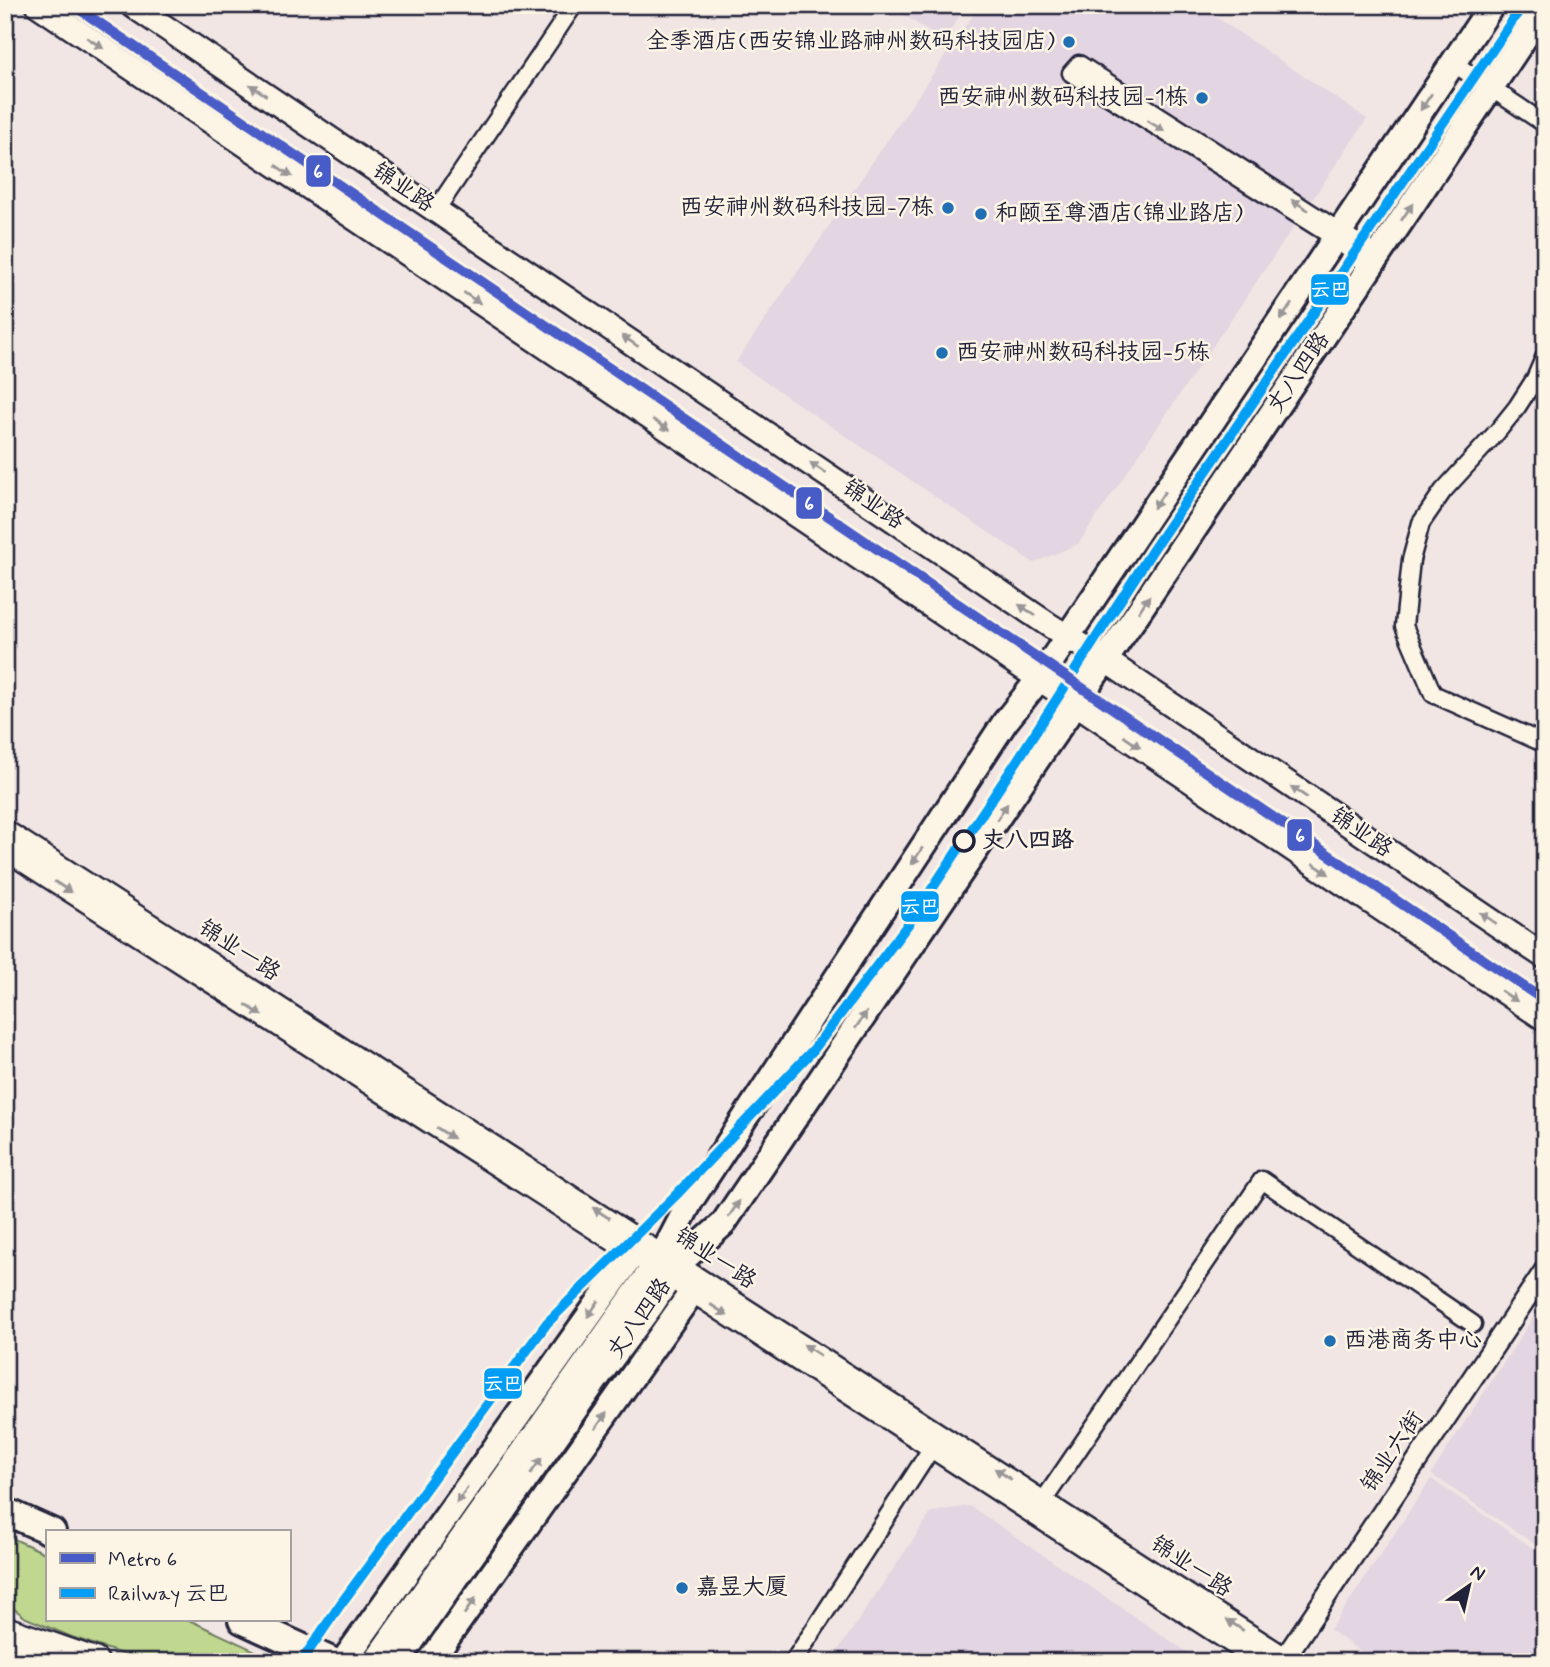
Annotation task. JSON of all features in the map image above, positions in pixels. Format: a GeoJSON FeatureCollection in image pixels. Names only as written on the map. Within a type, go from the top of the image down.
{"type":"FeatureCollection","features":[{"type":"Feature","properties":{"kind":"highway"},"geometry":{"type":"LineString","coordinates":[[5,1511],[48,1530]]}},
{"type":"Feature","properties":{"kind":"highway"},"geometry":{"type":"LineString","coordinates":[[246,1622],[334,1662]]}},
{"type":"Feature","properties":{"kind":"highway"},"geometry":{"type":"LineString","coordinates":[[5,1632],[71,1662]]}},
{"type":"Feature","properties":{"kind":"highway"},"geometry":{"type":"LineString","coordinates":[[5,1632],[94,1662]]}},
{"type":"Feature","properties":{"kind":"main road"},"geometry":{"type":"LineString","coordinates":[[38,5],[1545,1019]]}},
{"type":"Feature","properties":{"kind":"main road","name":"锦业路"},"geometry":{"type":"LineString","coordinates":[[132,5],[1545,957]]}},
{"type":"Feature","properties":{"kind":"main road","name":"丈八四路"},"geometry":{"type":"LineString","coordinates":[[397,1662],[592,1370],[659,1263],[699,1188],[1005,722],[1039,679],[1492,5]]}},
{"type":"Feature","properties":{"kind":"main road","name":"丈八四路"},"geometry":{"type":"LineString","coordinates":[[659,1263],[723,1224],[1545,7]]}},
{"type":"Feature","properties":{"kind":"main road"},"geometry":{"type":"LineString","coordinates":[[343,1662],[659,1263]]}},
{"type":"Feature","properties":{"kind":"main road"},"geometry":{"type":"LineString","coordinates":[[430,1662],[692,1292]]}},
{"type":"Feature","properties":{"kind":"main road","name":"丈八四路"},"geometry":{"type":"LineString","coordinates":[[375,1662],[592,1370]]}},
{"type":"Feature","properties":{"kind":"street"},"geometry":{"type":"LineString","coordinates":[[436,210],[574,5]]}},
{"type":"Feature","properties":{"kind":"street"},"geometry":{"type":"LineString","coordinates":[[1453,63],[1545,124]]}},
{"type":"Feature","properties":{"kind":"street"},"geometry":{"type":"LineString","coordinates":[[1338,235],[1071,73],[1079,64],[1338,235],[1374,261]]}},
{"type":"Feature","properties":{"kind":"street"},"geometry":{"type":"LineString","coordinates":[[1545,356],[1535,379],[1517,407],[1443,491],[1421,523],[1411,560],[1404,626],[1433,694],[1545,744]]}},
{"type":"Feature","properties":{"kind":"street","name":"锦业一路"},"geometry":{"type":"LineString","coordinates":[[5,830],[659,1263],[692,1292],[931,1449],[1039,1508],[1261,1662]]}},
{"type":"Feature","properties":{"kind":"street","name":"锦业一路"},"geometry":{"type":"LineString","coordinates":[[5,850],[659,1263],[1039,1508],[1286,1660]]}},
{"type":"Feature","properties":{"kind":"street"},"geometry":{"type":"LineString","coordinates":[[1039,1508],[1262,1180],[1474,1324]]}},
{"type":"Feature","properties":{"kind":"street","name":"锦业六街"},"geometry":{"type":"LineString","coordinates":[[1286,1660],[1545,1270]]}},
{"type":"Feature","properties":{"kind":"street"},"geometry":{"type":"LineString","coordinates":[[793,1662],[931,1449]]}},
{"type":"Feature","properties":{"kind":"shaded area"},"geometry":{"type":"Polygon","coordinates":[[[889,5],[967,5],[943,41],[889,5]]]}},
{"type":"Feature","properties":{"kind":"shaded area"},"geometry":{"type":"Polygon","coordinates":[[[980,5],[1198,5],[1367,119],[1078,544],[1034,563],[736,362],[980,5]]]}},
{"type":"Feature","properties":{"kind":"shaded area"},"geometry":{"type":"Polygon","coordinates":[[[1545,1299],[1545,1551],[1431,1474],[1545,1299]]]}},
{"type":"Feature","properties":{"kind":"shaded area"},"geometry":{"type":"Polygon","coordinates":[[[1431,1479],[1545,1556],[1545,1662],[1376,1662],[1330,1630],[1431,1479]]]}},
{"type":"Feature","properties":{"kind":"shaded area"},"geometry":{"type":"Polygon","coordinates":[[[970,1506],[1202,1662],[830,1662],[932,1512],[970,1506]]]}},
{"type":"Feature","properties":{"kind":"green space"},"geometry":{"type":"Polygon","coordinates":[[[5,1535],[46,1554],[46,1622],[193,1622],[279,1662],[146,1662],[26,1618],[5,1602],[5,1535]]]}},
{"type":"Feature","properties":{"kind":"metro line","name":"6"},"geometry":{"type":"LineString","coordinates":[[73,5],[1545,1001]]}},
{"type":"Feature","properties":{"kind":"rail line","name":"云巴"},"geometry":{"type":"LineString","coordinates":[[301,1662],[547,1323],[677,1194],[814,1049],[912,919],[1152,551],[1523,5]]}},
{"type":"Feature","properties":{"kind":"place","name":"全季酒店(西安锦业路神州数码科技园店)"},"geometry":{"type":"Point","coordinates":[1069,42]}},
{"type":"Feature","properties":{"kind":"place","name":"西安神州数码科技园-1栋"},"geometry":{"type":"Point","coordinates":[1202,98]}},
{"type":"Feature","properties":{"kind":"place","name":"西安神州数码科技园-7栋"},"geometry":{"type":"Point","coordinates":[948,208]}},
{"type":"Feature","properties":{"kind":"place","name":"和颐至尊酒店(锦业路店)"},"geometry":{"type":"Point","coordinates":[981,214]}},
{"type":"Feature","properties":{"kind":"place","name":"西安神州数码科技园-5栋"},"geometry":{"type":"Point","coordinates":[942,353]}},
{"type":"Feature","properties":{"kind":"place","name":"丈八四路"},"geometry":{"type":"Point","coordinates":[964,841]}},
{"type":"Feature","properties":{"kind":"place","name":"西港商务中心"},"geometry":{"type":"Point","coordinates":[1330,1341]}},
{"type":"Feature","properties":{"kind":"place","name":"嘉昱大厦"},"geometry":{"type":"Point","coordinates":[682,1588]}}]}
